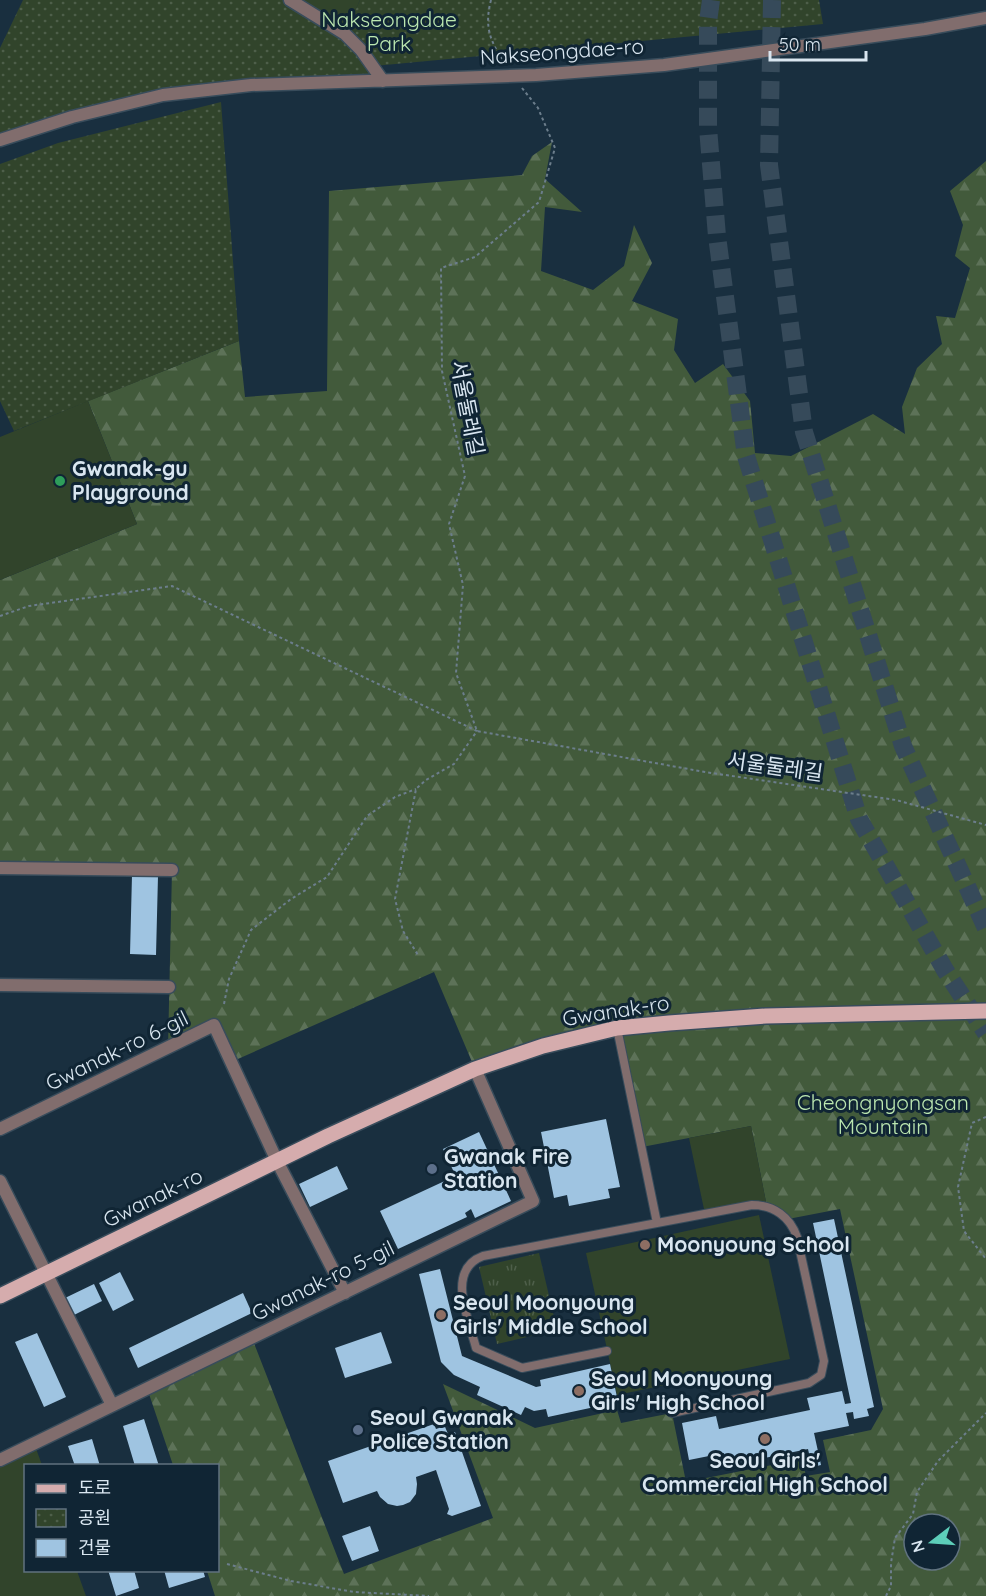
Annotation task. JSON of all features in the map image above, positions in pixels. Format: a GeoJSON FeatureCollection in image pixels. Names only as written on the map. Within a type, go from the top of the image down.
{"type":"FeatureCollection","features":[{"type":"Feature","properties":{"kind":"main road","name":"Gwanak-ro"},"geometry":{"type":"LineString","coordinates":[[0,1296],[277,1161],[475,1069],[543,1046],[617,1028],[766,1016],[986,1011]]}},
{"type":"Feature","properties":{"kind":"street"},"geometry":{"type":"LineString","coordinates":[[291,0],[345,34],[361,50],[383,81]]}},
{"type":"Feature","properties":{"kind":"street","name":"Nakseongdae-ro"},"geometry":{"type":"LineString","coordinates":[[0,140],[72,117],[163,95],[251,84],[536,75],[664,64],[925,29],[986,18]]}},
{"type":"Feature","properties":{"kind":"street"},"geometry":{"type":"LineString","coordinates":[[0,868],[172,870]]}},
{"type":"Feature","properties":{"kind":"street"},"geometry":{"type":"LineString","coordinates":[[0,985],[169,987]]}},
{"type":"Feature","properties":{"kind":"street","name":"Gwanak-ro 6-gil"},"geometry":{"type":"LineString","coordinates":[[0,1129],[214,1025],[277,1161]]}},
{"type":"Feature","properties":{"kind":"street","name":"Gwanak-ro 5-gil"},"geometry":{"type":"LineString","coordinates":[[0,1460],[533,1202],[475,1069]]}},
{"type":"Feature","properties":{"kind":"street"},"geometry":{"type":"LineString","coordinates":[[277,1161],[345,1293]]}},
{"type":"Feature","properties":{"kind":"street"},"geometry":{"type":"LineString","coordinates":[[0,1181],[112,1405]]}},
{"type":"Feature","properties":{"kind":"lane"},"geometry":{"type":"LineString","coordinates":[[617,1028],[657,1223]]}},
{"type":"Feature","properties":{"kind":"lane"},"geometry":{"type":"LineString","coordinates":[[607,1351],[522,1368],[476,1348],[462,1291],[463,1274],[472,1261],[483,1256],[752,1205],[773,1209],[784,1215],[797,1237],[824,1361],[821,1375],[809,1383],[672,1413]]}},
{"type":"Feature","properties":{"kind":"path","name":"서울둘레길"},"geometry":{"type":"LineString","coordinates":[[491,0],[486,18],[493,46],[538,108],[555,148],[539,202],[475,257],[441,268],[441,371],[465,476],[449,524],[463,585],[456,673],[477,731],[705,772],[896,800],[986,825]]}},
{"type":"Feature","properties":{"kind":"path"},"geometry":{"type":"LineString","coordinates":[[0,616],[29,606],[172,586],[477,731],[454,764],[426,780],[416,789],[395,797],[367,816],[327,877],[291,899],[250,930],[229,979],[224,1004]]}},
{"type":"Feature","properties":{"kind":"path"},"geometry":{"type":"LineString","coordinates":[[416,789],[395,899],[403,931],[418,955]]}},
{"type":"Feature","properties":{"kind":"path"},"geometry":{"type":"LineString","coordinates":[[986,1117],[972,1124],[958,1187],[964,1231],[986,1259]]}},
{"type":"Feature","properties":{"kind":"path"},"geometry":{"type":"LineString","coordinates":[[886,1596],[891,1586],[891,1563],[895,1538],[913,1514],[917,1492],[938,1461],[986,1413]]}},
{"type":"Feature","properties":{"kind":"path"},"geometry":{"type":"LineString","coordinates":[[227,1564],[291,1581],[354,1592],[429,1596]]}},
{"type":"Feature","properties":{"kind":"green space","name":"Nakseongdae Park"},"geometry":{"type":"Polygon","coordinates":[[[23,0],[290,0],[344,34],[360,0],[819,0],[823,24],[374,66],[383,81],[163,95],[0,140],[0,48],[23,0]]]}},
{"type":"Feature","properties":{"kind":"green space"},"geometry":{"type":"Polygon","coordinates":[[[291,0],[360,0],[345,34],[291,0]]]}},
{"type":"Feature","properties":{"kind":"green space"},"geometry":{"type":"Polygon","coordinates":[[[221,102],[239,341],[14,431],[0,401],[0,164],[58,143],[221,102]]]}},
{"type":"Feature","properties":{"kind":"green space","name":"Cheongnyongsan Mountain"},"geometry":{"type":"Polygon","coordinates":[[[552,142],[545,179],[582,212],[545,207],[541,271],[593,290],[624,266],[634,225],[652,263],[632,301],[678,319],[674,350],[695,383],[723,364],[750,401],[755,453],[791,456],[873,414],[905,434],[902,407],[917,368],[942,344],[936,316],[955,318],[970,268],[955,256],[963,225],[950,191],[986,161],[986,1596],[215,1596],[207,1572],[219,1572],[219,1464],[173,1464],[147,1388],[252,1338],[344,1574],[493,1518],[443,1384],[535,1428],[617,1410],[621,1423],[672,1413],[686,1482],[802,1459],[806,1476],[830,1472],[823,1440],[871,1430],[883,1409],[840,1209],[788,1219],[767,1207],[751,1126],[642,1147],[617,1028],[475,1069],[434,972],[231,1062],[214,1025],[168,1048],[172,870],[0,868],[0,580],[137,524],[88,401],[239,341],[245,397],[327,391],[329,191],[522,175],[532,156],[552,142]]]}},
{"type":"Feature","properties":{"kind":"green space","name":"Gwanak-gu Playground"},"geometry":{"type":"Polygon","coordinates":[[[88,401],[137,524],[0,580],[0,437],[88,401]]]}},
{"type":"Feature","properties":{"kind":"green space"},"geometry":{"type":"Polygon","coordinates":[[[751,1126],[767,1207],[705,1214],[689,1138],[751,1126]]]}},
{"type":"Feature","properties":{"kind":"green space"},"geometry":{"type":"Polygon","coordinates":[[[759,1215],[790,1359],[617,1395],[586,1253],[759,1215]]]}},
{"type":"Feature","properties":{"kind":"green space"},"geometry":{"type":"Polygon","coordinates":[[[539,1253],[557,1330],[497,1344],[479,1267],[539,1253]]]}},
{"type":"Feature","properties":{"kind":"green space"},"geometry":{"type":"Polygon","coordinates":[[[34,1443],[42,1464],[24,1464],[24,1572],[77,1572],[86,1596],[0,1596],[0,1460],[34,1443]]]}},
{"type":"Feature","properties":{"kind":"building"},"geometry":{"type":"Polygon","coordinates":[[[132,875],[158,876],[156,955],[130,954],[132,875]]]}},
{"type":"Feature","properties":{"kind":"building"},"geometry":{"type":"Polygon","coordinates":[[[606,1119],[620,1187],[608,1189],[610,1198],[569,1206],[567,1195],[554,1198],[541,1132],[606,1119]]]}},
{"type":"Feature","properties":{"kind":"building"},"geometry":{"type":"Polygon","coordinates":[[[479,1132],[511,1201],[475,1218],[471,1209],[465,1213],[467,1217],[398,1249],[380,1211],[449,1179],[454,1190],[461,1187],[443,1149],[479,1132]]]}},
{"type":"Feature","properties":{"kind":"building"},"geometry":{"type":"Polygon","coordinates":[[[337,1166],[348,1189],[310,1207],[299,1184],[337,1166]]]}},
{"type":"Feature","properties":{"kind":"building"},"geometry":{"type":"Polygon","coordinates":[[[834,1219],[874,1407],[867,1409],[869,1416],[854,1419],[853,1412],[846,1413],[849,1426],[814,1433],[821,1465],[812,1467],[808,1449],[726,1466],[724,1453],[689,1460],[682,1423],[716,1416],[719,1429],[810,1410],[807,1398],[842,1391],[845,1404],[851,1403],[813,1223],[834,1219]]]}},
{"type":"Feature","properties":{"kind":"building","name":"Seoul Moonyoung Girls' Middle School"},"geometry":{"type":"Polygon","coordinates":[[[440,1269],[462,1356],[536,1387],[541,1386],[540,1380],[610,1364],[618,1402],[548,1417],[546,1409],[534,1411],[525,1407],[521,1415],[477,1395],[480,1387],[454,1375],[441,1362],[419,1274],[440,1269]]]}},
{"type":"Feature","properties":{"kind":"building"},"geometry":{"type":"Polygon","coordinates":[[[120,1272],[134,1300],[113,1311],[99,1283],[120,1272]]]}},
{"type":"Feature","properties":{"kind":"building"},"geometry":{"type":"Polygon","coordinates":[[[94,1284],[102,1301],[74,1315],[65,1298],[94,1284]]]}},
{"type":"Feature","properties":{"kind":"building"},"geometry":{"type":"Polygon","coordinates":[[[243,1293],[252,1313],[138,1368],[129,1348],[243,1293]]]}},
{"type":"Feature","properties":{"kind":"building"},"geometry":{"type":"Polygon","coordinates":[[[381,1332],[392,1363],[345,1378],[335,1348],[381,1332]]]}},
{"type":"Feature","properties":{"kind":"building"},"geometry":{"type":"Polygon","coordinates":[[[37,1333],[66,1397],[44,1407],[15,1342],[37,1333]]]}},
{"type":"Feature","properties":{"kind":"building"},"geometry":{"type":"Polygon","coordinates":[[[144,1419],[158,1464],[134,1464],[123,1426],[144,1419]]]}},
{"type":"Feature","properties":{"kind":"building"},"geometry":{"type":"Polygon","coordinates":[[[439,1420],[443,1422],[448,1434],[455,1432],[481,1506],[452,1516],[447,1514],[449,1509],[436,1470],[416,1477],[416,1494],[410,1502],[403,1505],[388,1504],[377,1491],[343,1503],[328,1461],[434,1424],[436,1429],[439,1428],[437,1424],[439,1420]]]}},
{"type":"Feature","properties":{"kind":"building"},"geometry":{"type":"Polygon","coordinates":[[[92,1439],[99,1464],[74,1464],[68,1446],[92,1439]]]}},
{"type":"Feature","properties":{"kind":"building"},"geometry":{"type":"Polygon","coordinates":[[[370,1526],[379,1551],[352,1561],[342,1536],[370,1526]]]}},
{"type":"Feature","properties":{"kind":"building"},"geometry":{"type":"Polygon","coordinates":[[[109,1572],[135,1572],[139,1588],[116,1596],[109,1572]]]}},
{"type":"Feature","properties":{"kind":"building"},"geometry":{"type":"Polygon","coordinates":[[[165,1572],[204,1572],[205,1577],[169,1588],[165,1572]]]}},
{"type":"Feature","properties":{"kind":"tunnel"},"geometry":{"type":"LineString","coordinates":[[711,0],[708,22],[708,128],[717,236],[746,456],[859,819],[945,970],[986,1033]]}},
{"type":"Feature","properties":{"kind":"tunnel"},"geometry":{"type":"LineString","coordinates":[[772,0],[769,165],[804,432],[903,746],[986,928]]}},
{"type":"Feature","properties":{"kind":"place","name":"Gwanak-gu Playground"},"geometry":{"type":"Point","coordinates":[60,481]}},
{"type":"Feature","properties":{"kind":"place","name":"Gwanak Fire Station"},"geometry":{"type":"Point","coordinates":[432,1169]}},
{"type":"Feature","properties":{"kind":"place","name":"Moonyoung School"},"geometry":{"type":"Point","coordinates":[645,1245]}},
{"type":"Feature","properties":{"kind":"place","name":"Seoul Moonyoung Girls' Middle School"},"geometry":{"type":"Point","coordinates":[441,1315]}},
{"type":"Feature","properties":{"kind":"place","name":"Seoul Moonyoung Girls' High School"},"geometry":{"type":"Point","coordinates":[579,1391]}},
{"type":"Feature","properties":{"kind":"place","name":"Seoul Gwanak Police Station"},"geometry":{"type":"Point","coordinates":[358,1430]}},
{"type":"Feature","properties":{"kind":"place","name":"Seoul Girls' Commercial High School"},"geometry":{"type":"Point","coordinates":[765,1439]}}]}
